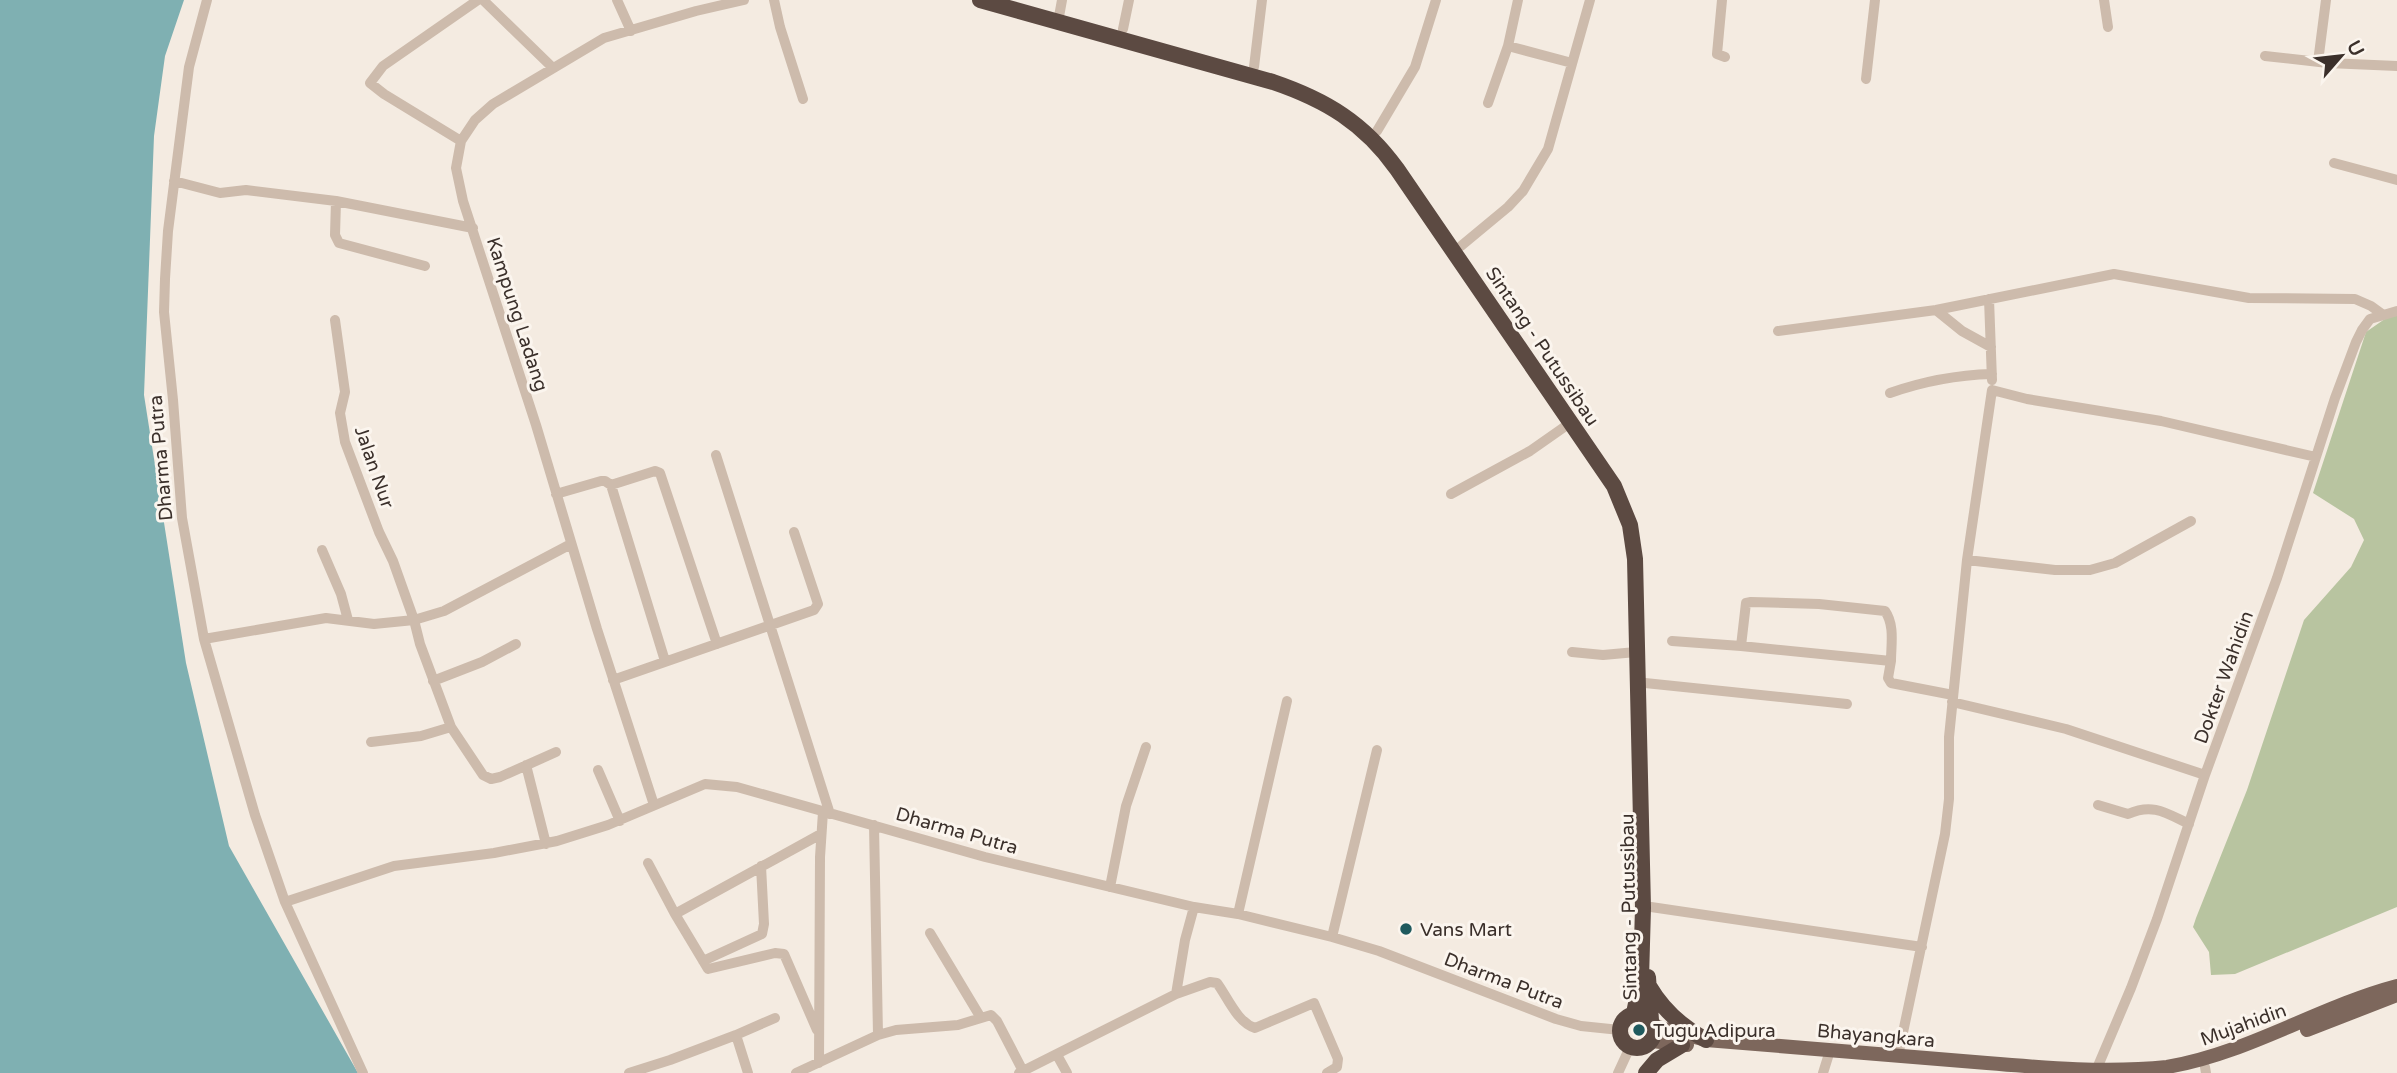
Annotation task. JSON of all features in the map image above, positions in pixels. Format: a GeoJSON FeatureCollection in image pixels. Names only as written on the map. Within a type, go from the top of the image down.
{"type":"FeatureCollection","features":[{"type":"Feature","properties":{"kind":"highway","name":"Sintang - Putussibau"},"geometry":{"type":"LineString","coordinates":[[980,0],[1060,11],[1299,91],[1331,107],[1366,132],[1382,149],[1609,460],[1631,499],[1640,528],[1644,559],[1651,906],[1645,1073]]}},
{"type":"Feature","properties":{"kind":"highway","name":"Sintang - Putussibau"},"geometry":{"type":"LineString","coordinates":[[1012,0],[1254,66],[1339,102],[1377,131],[1405,165],[1461,246],[1570,423],[1614,485],[1630,524],[1635,559],[1643,908],[1641,979],[1634,1013]]}},
{"type":"Feature","properties":{"kind":"highway"},"geometry":{"type":"LineString","coordinates":[[1647,984],[1672,1017],[1706,1040]]}},
{"type":"Feature","properties":{"kind":"highway"},"geometry":{"type":"LineString","coordinates":[[1634,1013],[1646,1016],[1645,1036],[1622,1040],[1620,1030],[1624,1019],[1634,1013]]}},
{"type":"Feature","properties":{"kind":"highway"},"geometry":{"type":"LineString","coordinates":[[1645,1073],[1657,1060],[1682,1045]]}},
{"type":"Feature","properties":{"kind":"main road","name":"Mujahidin"},"geometry":{"type":"LineString","coordinates":[[2096,1072],[2165,1068],[2217,1056],[2364,996],[2397,986]]}},
{"type":"Feature","properties":{"kind":"main road","name":"Mujahidin"},"geometry":{"type":"LineString","coordinates":[[2183,1073],[2206,1070],[2397,995]]}},
{"type":"Feature","properties":{"kind":"main road","name":"Bhayangkara"},"geometry":{"type":"LineString","coordinates":[[1645,1036],[2096,1072]]}},
{"type":"Feature","properties":{"kind":"main road","name":"Bhayangkara"},"geometry":{"type":"LineString","coordinates":[[1645,1036],[1682,1045],[2009,1073]]}},
{"type":"Feature","properties":{"kind":"street","name":"Dharma Putra"},"geometry":{"type":"LineString","coordinates":[[206,0],[189,67],[167,231],[164,312],[182,518],[204,639],[239,764],[285,902],[363,1073]]}},
{"type":"Feature","properties":{"kind":"street"},"geometry":{"type":"LineString","coordinates":[[552,67],[480,0],[383,66],[370,83],[461,142],[475,120],[493,104],[604,38],[744,0]]}},
{"type":"Feature","properties":{"kind":"street"},"geometry":{"type":"LineString","coordinates":[[617,0],[631,31]]}},
{"type":"Feature","properties":{"kind":"street"},"geometry":{"type":"LineString","coordinates":[[774,0],[803,99]]}},
{"type":"Feature","properties":{"kind":"street"},"geometry":{"type":"LineString","coordinates":[[1123,29],[1129,0]]}},
{"type":"Feature","properties":{"kind":"street"},"geometry":{"type":"LineString","coordinates":[[1254,66],[1262,0]]}},
{"type":"Feature","properties":{"kind":"street"},"geometry":{"type":"LineString","coordinates":[[1377,131],[1415,67],[1436,0]]}},
{"type":"Feature","properties":{"kind":"street"},"geometry":{"type":"LineString","coordinates":[[1488,103],[1508,47],[1518,0]]}},
{"type":"Feature","properties":{"kind":"street"},"geometry":{"type":"LineString","coordinates":[[1461,246],[1508,207],[1536,171],[1548,149],[1590,0]]}},
{"type":"Feature","properties":{"kind":"street"},"geometry":{"type":"LineString","coordinates":[[1722,0],[1717,54],[1725,57]]}},
{"type":"Feature","properties":{"kind":"street"},"geometry":{"type":"LineString","coordinates":[[1866,79],[1875,0]]}},
{"type":"Feature","properties":{"kind":"street"},"geometry":{"type":"LineString","coordinates":[[2104,0],[2108,27]]}},
{"type":"Feature","properties":{"kind":"street"},"geometry":{"type":"LineString","coordinates":[[2318,62],[2326,0]]}},
{"type":"Feature","properties":{"kind":"street"},"geometry":{"type":"LineString","coordinates":[[1508,47],[1572,63]]}},
{"type":"Feature","properties":{"kind":"street"},"geometry":{"type":"LineString","coordinates":[[2265,56],[2397,66]]}},
{"type":"Feature","properties":{"kind":"street","name":"Kampung Ladang"},"geometry":{"type":"LineString","coordinates":[[461,142],[456,168],[463,201],[654,805]]}},
{"type":"Feature","properties":{"kind":"street"},"geometry":{"type":"LineString","coordinates":[[2334,163],[2397,180]]}},
{"type":"Feature","properties":{"kind":"street"},"geometry":{"type":"LineString","coordinates":[[174,181],[226,193],[246,190],[336,201],[473,228]]}},
{"type":"Feature","properties":{"kind":"street"},"geometry":{"type":"LineString","coordinates":[[336,201],[335,235],[339,243],[425,266]]}},
{"type":"Feature","properties":{"kind":"street"},"geometry":{"type":"LineString","coordinates":[[1778,331],[1936,310],[2114,274],[2249,298],[2355,299],[2382,314],[2397,311]]}},
{"type":"Feature","properties":{"kind":"street"},"geometry":{"type":"LineString","coordinates":[[1898,1056],[1947,814],[1953,699],[1968,560],[1992,390],[1989,299]]}},
{"type":"Feature","properties":{"kind":"street"},"geometry":{"type":"LineString","coordinates":[[1936,310],[1962,331],[1991,347]]}},
{"type":"Feature","properties":{"kind":"street","name":"Dokter Wahidin"},"geometry":{"type":"LineString","coordinates":[[2096,1072],[2144,957],[2205,775],[2246,666],[2335,398],[2362,330],[2370,320],[2382,314]]}},
{"type":"Feature","properties":{"kind":"street","name":"Jalan Nur"},"geometry":{"type":"LineString","coordinates":[[335,320],[345,391],[340,413],[345,442],[379,532],[393,561],[451,727],[488,778],[500,777],[526,765]]}},
{"type":"Feature","properties":{"kind":"street"},"geometry":{"type":"LineString","coordinates":[[1891,393],[1920,383],[1960,375],[1992,374]]}},
{"type":"Feature","properties":{"kind":"street"},"geometry":{"type":"LineString","coordinates":[[1992,390],[2027,399],[2161,421],[2316,457]]}},
{"type":"Feature","properties":{"kind":"street"},"geometry":{"type":"LineString","coordinates":[[1451,494],[1530,451],[1570,423]]}},
{"type":"Feature","properties":{"kind":"street"},"geometry":{"type":"LineString","coordinates":[[716,455],[826,813],[821,834],[819,1063]]}},
{"type":"Feature","properties":{"kind":"street"},"geometry":{"type":"LineString","coordinates":[[611,485],[655,471],[662,475],[717,645]]}},
{"type":"Feature","properties":{"kind":"street"},"geometry":{"type":"LineString","coordinates":[[556,494],[601,481],[611,485],[665,661]]}},
{"type":"Feature","properties":{"kind":"street"},"geometry":{"type":"LineString","coordinates":[[1968,560],[2055,570],[2090,570],[2115,563],[2191,521]]}},
{"type":"Feature","properties":{"kind":"street"},"geometry":{"type":"LineString","coordinates":[[613,680],[814,610],[818,604],[794,532]]}},
{"type":"Feature","properties":{"kind":"street"},"geometry":{"type":"LineString","coordinates":[[204,639],[326,618],[374,624],[414,620],[444,611],[571,544]]}},
{"type":"Feature","properties":{"kind":"street"},"geometry":{"type":"LineString","coordinates":[[322,550],[341,594],[348,620]]}},
{"type":"Feature","properties":{"kind":"street"},"geometry":{"type":"LineString","coordinates":[[1741,646],[1746,603],[1876,608],[1885,611],[1889,616],[1891,661],[1888,678],[1891,683],[2066,729],[2205,775]]}},
{"type":"Feature","properties":{"kind":"street"},"geometry":{"type":"LineString","coordinates":[[1672,641],[1891,661]]}},
{"type":"Feature","properties":{"kind":"street"},"geometry":{"type":"LineString","coordinates":[[433,681],[482,662],[516,644]]}},
{"type":"Feature","properties":{"kind":"street"},"geometry":{"type":"LineString","coordinates":[[1572,652],[1603,655],[1636,652]]}},
{"type":"Feature","properties":{"kind":"street"},"geometry":{"type":"LineString","coordinates":[[1645,683],[1847,704]]}},
{"type":"Feature","properties":{"kind":"street"},"geometry":{"type":"LineString","coordinates":[[1238,914],[1287,701]]}},
{"type":"Feature","properties":{"kind":"street"},"geometry":{"type":"LineString","coordinates":[[371,742],[421,736],[451,727]]}},
{"type":"Feature","properties":{"kind":"street"},"geometry":{"type":"LineString","coordinates":[[1110,887],[1126,806],[1146,747]]}},
{"type":"Feature","properties":{"kind":"street"},"geometry":{"type":"LineString","coordinates":[[1332,937],[1377,750]]}},
{"type":"Feature","properties":{"kind":"street"},"geometry":{"type":"LineString","coordinates":[[545,844],[526,765],[556,752]]}},
{"type":"Feature","properties":{"kind":"street"},"geometry":{"type":"LineString","coordinates":[[598,771],[620,821]]}},
{"type":"Feature","properties":{"kind":"street","name":"Dharma Putra"},"geometry":{"type":"LineString","coordinates":[[285,902],[394,866],[545,844],[620,821],[696,786],[717,783],[985,858],[1332,937],[1378,951],[1556,1019],[1581,1026],[1620,1030]]}},
{"type":"Feature","properties":{"kind":"street"},"geometry":{"type":"LineString","coordinates":[[2098,805],[2128,814],[2141,808],[2157,810],[2189,824]]}},
{"type":"Feature","properties":{"kind":"street"},"geometry":{"type":"LineString","coordinates":[[874,825],[878,1035]]}},
{"type":"Feature","properties":{"kind":"street"},"geometry":{"type":"LineString","coordinates":[[675,914],[821,834]]}},
{"type":"Feature","properties":{"kind":"street"},"geometry":{"type":"LineString","coordinates":[[648,863],[708,969],[775,953],[784,954],[819,1036]]}},
{"type":"Feature","properties":{"kind":"street"},"geometry":{"type":"LineString","coordinates":[[703,961],[762,934],[764,924],[761,866]]}},
{"type":"Feature","properties":{"kind":"street"},"geometry":{"type":"LineString","coordinates":[[1651,906],[1922,947]]}},
{"type":"Feature","properties":{"kind":"street"},"geometry":{"type":"LineString","coordinates":[[1176,994],[1185,940],[1194,907]]}},
{"type":"Feature","properties":{"kind":"street"},"geometry":{"type":"LineString","coordinates":[[930,933],[981,1018]]}},
{"type":"Feature","properties":{"kind":"street"},"geometry":{"type":"LineString","coordinates":[[796,1073],[878,1035],[896,1030],[958,1025],[990,1015],[997,1021],[1021,1072],[1176,994],[1210,982],[1217,983],[1238,1014],[1255,1028],[1314,1003],[1338,1059],[1337,1067],[1327,1073]]}},
{"type":"Feature","properties":{"kind":"street"},"geometry":{"type":"LineString","coordinates":[[629,1073],[670,1060],[775,1018]]}},
{"type":"Feature","properties":{"kind":"street"},"geometry":{"type":"LineString","coordinates":[[736,1035],[748,1073]]}},
{"type":"Feature","properties":{"kind":"street"},"geometry":{"type":"LineString","coordinates":[[1618,1073],[1645,1036]]}},
{"type":"Feature","properties":{"kind":"street"},"geometry":{"type":"LineString","coordinates":[[1057,1055],[1068,1073]]}},
{"type":"Feature","properties":{"kind":"street"},"geometry":{"type":"LineString","coordinates":[[1823,1073],[1828,1057]]}},
{"type":"Feature","properties":{"kind":"green space"},"geometry":{"type":"Polygon","coordinates":[[[2397,313],[2397,907],[2235,974],[2211,975],[2209,952],[2193,927],[2196,918],[2247,790],[2304,620],[2351,567],[2364,540],[2354,519],[2313,493],[2366,332],[2397,313]]]}},
{"type":"Feature","properties":{"kind":"water"},"geometry":{"type":"Polygon","coordinates":[[[0,0],[184,0],[165,56],[154,136],[144,395],[186,663],[229,846],[358,1073],[0,1073],[0,0]]]}},
{"type":"Feature","properties":{"kind":"place","name":"Vans Mart"},"geometry":{"type":"Point","coordinates":[1406,929]}},
{"type":"Feature","properties":{"kind":"place","name":"Tugu Adipura"},"geometry":{"type":"Point","coordinates":[1639,1030]}}]}
